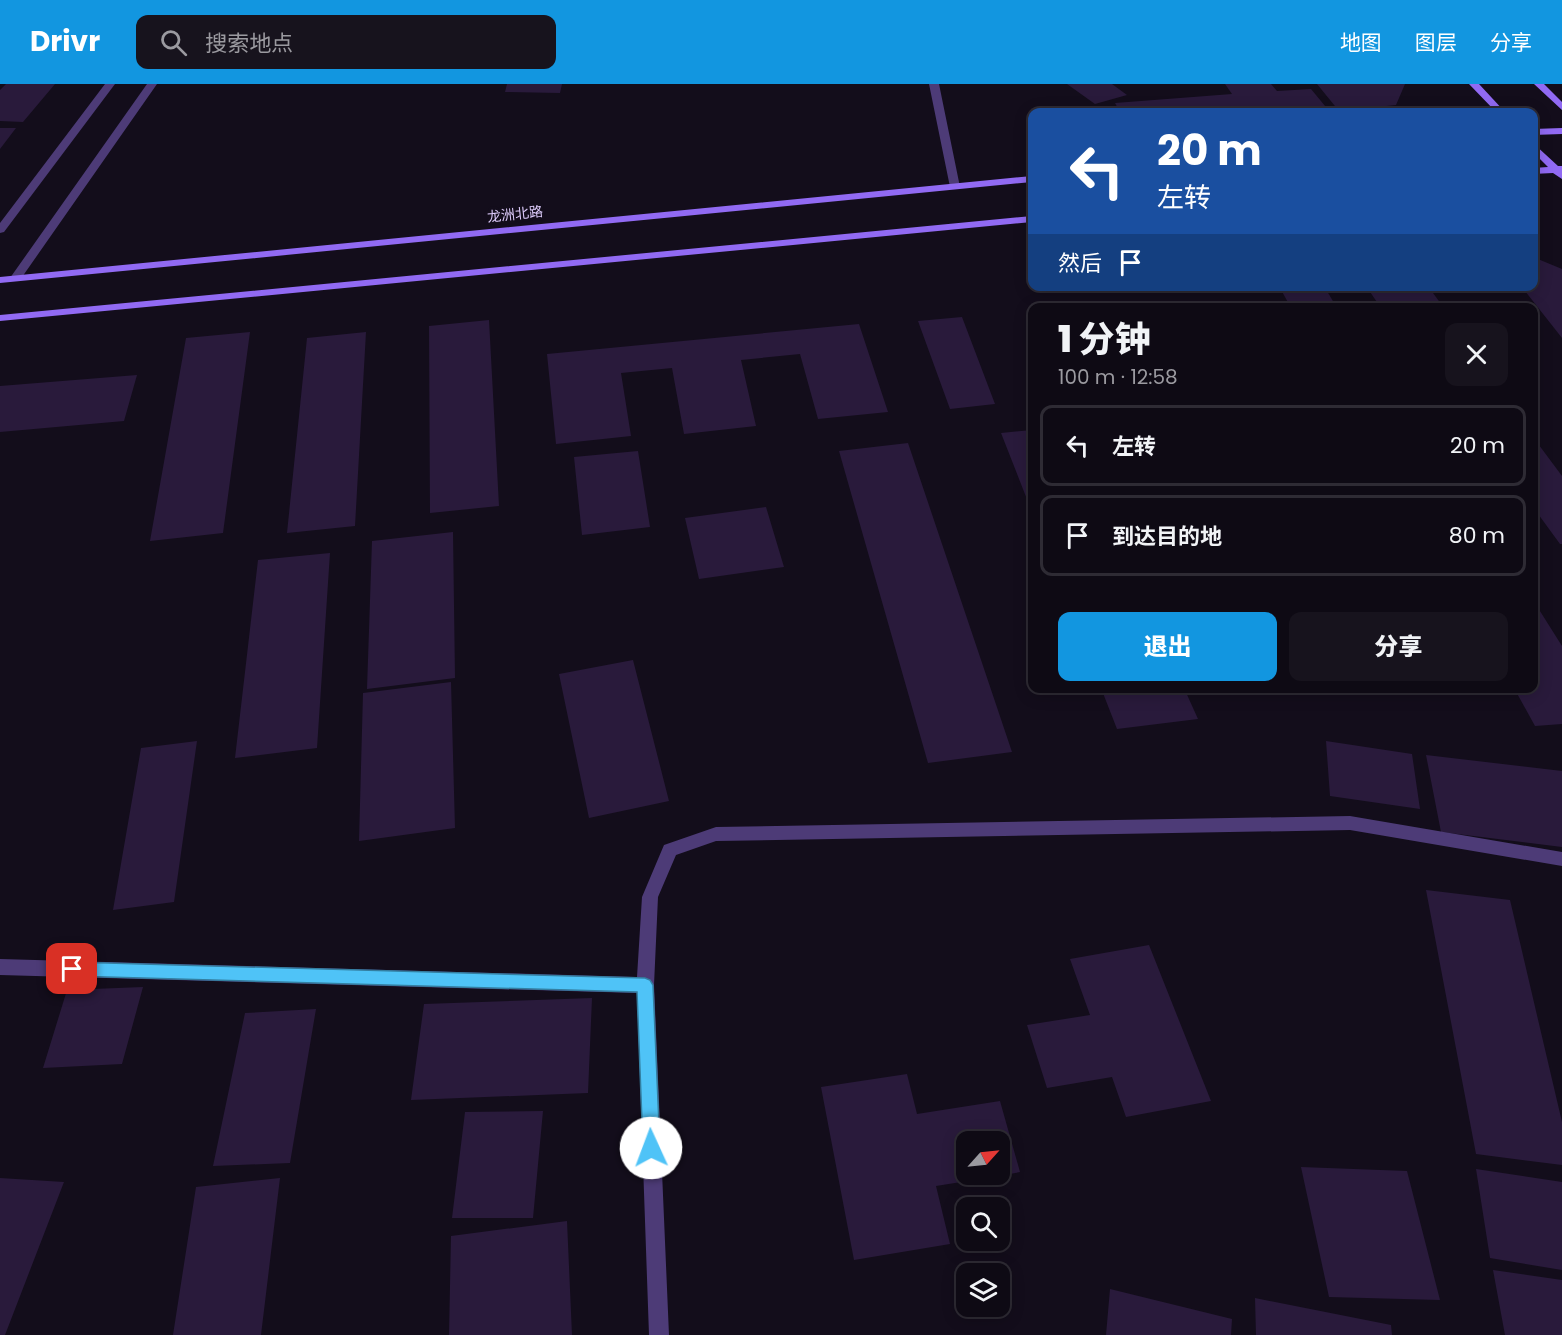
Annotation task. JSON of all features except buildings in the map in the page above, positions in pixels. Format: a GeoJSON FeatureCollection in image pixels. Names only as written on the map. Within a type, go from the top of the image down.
{"type":"FeatureCollection","features":[{"type":"Feature","properties":{"kind":"main road"},"geometry":{"type":"LineString","coordinates":[[1474,84],[1497,108]]}},
{"type":"Feature","properties":{"kind":"main road"},"geometry":{"type":"LineString","coordinates":[[1539,84],[1562,107]]}},
{"type":"Feature","properties":{"kind":"main road"},"geometry":{"type":"LineString","coordinates":[[1538,132],[1562,130]]}},
{"type":"Feature","properties":{"kind":"main road"},"geometry":{"type":"LineString","coordinates":[[1538,151],[1560,171]]}},
{"type":"Feature","properties":{"kind":"main road"},"geometry":{"type":"LineString","coordinates":[[1538,171],[1560,171]]}},
{"type":"Feature","properties":{"kind":"main road","name":"龙洲北路"},"geometry":{"type":"LineString","coordinates":[[0,279],[1028,179]]}},
{"type":"Feature","properties":{"kind":"main road"},"geometry":{"type":"LineString","coordinates":[[0,318],[1028,219]]}},
{"type":"Feature","properties":{"kind":"street"},"geometry":{"type":"LineString","coordinates":[[0,230],[110,84]]}},
{"type":"Feature","properties":{"kind":"street"},"geometry":{"type":"LineString","coordinates":[[16,278],[152,84]]}},
{"type":"Feature","properties":{"kind":"street"},"geometry":{"type":"LineString","coordinates":[[934,84],[955,187]]}},
{"type":"Feature","properties":{"kind":"street"},"geometry":{"type":"LineString","coordinates":[[659,1335],[645,985],[650,897],[670,850],[716,834],[1350,823],[1562,859]]}},
{"type":"Feature","properties":{"kind":"street"},"geometry":{"type":"LineString","coordinates":[[0,967],[645,985]]}},
{"type":"Feature","properties":{"kind":"route"},"geometry":{"type":"LineString","coordinates":[[72,969],[645,985],[651,1148]]}}]}
